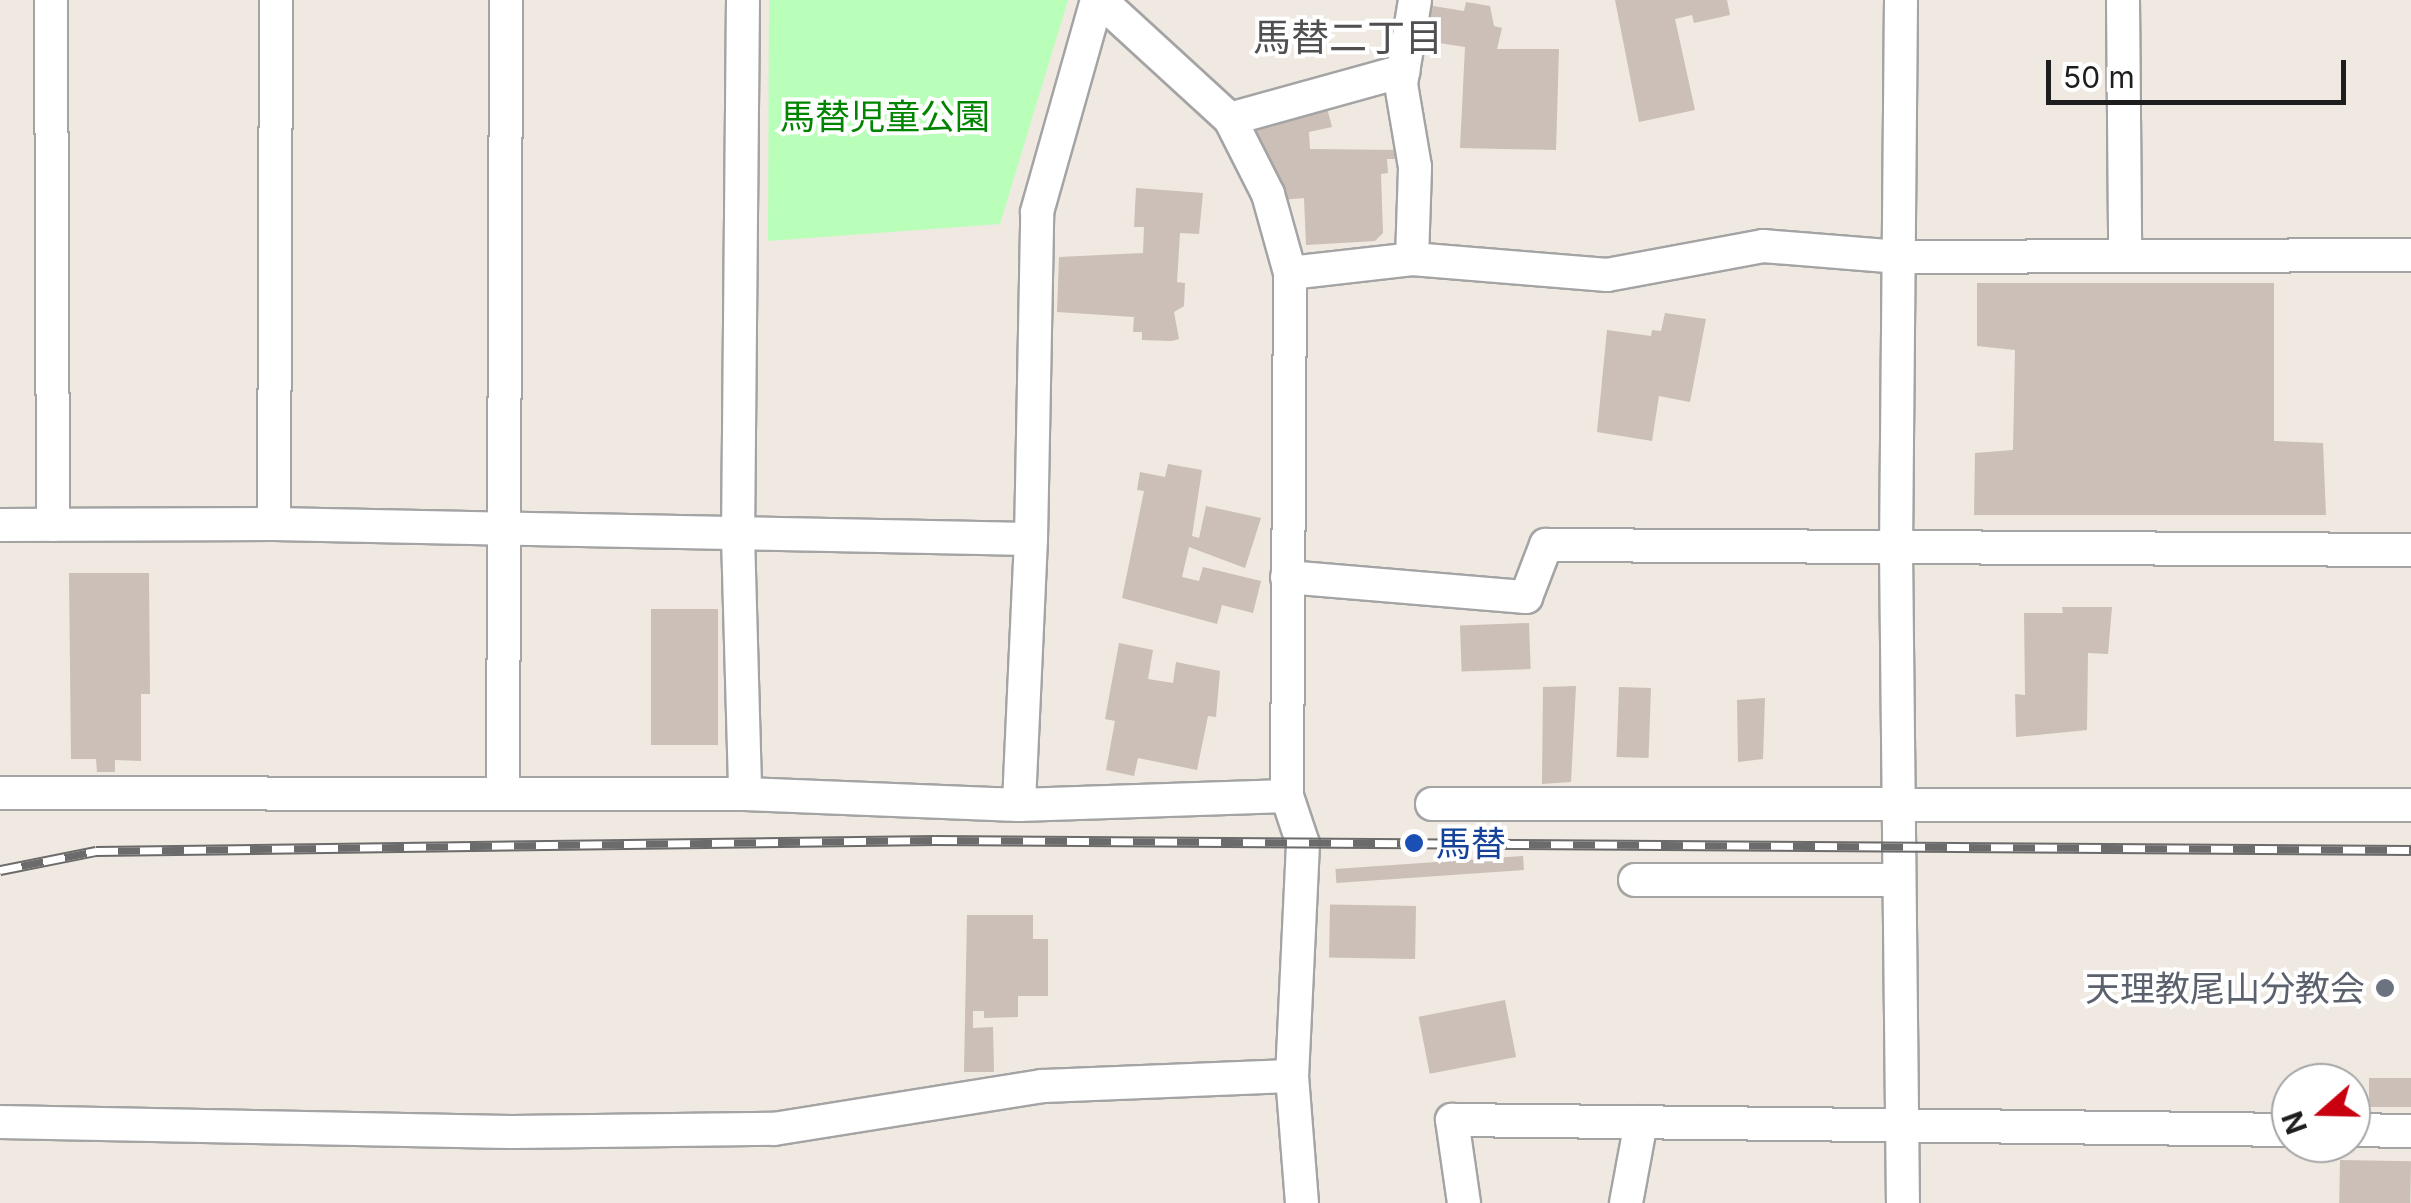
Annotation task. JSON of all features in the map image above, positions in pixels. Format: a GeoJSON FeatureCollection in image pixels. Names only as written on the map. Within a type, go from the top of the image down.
{"type":"FeatureCollection","features":[{"type":"Feature","properties":{"kind":"street"},"geometry":{"type":"LineString","coordinates":[[52,0],[53,525]]}},
{"type":"Feature","properties":{"kind":"street"},"geometry":{"type":"LineString","coordinates":[[274,524],[276,0]]}},
{"type":"Feature","properties":{"kind":"street"},"geometry":{"type":"LineString","coordinates":[[503,794],[507,532],[506,0]]}},
{"type":"Feature","properties":{"kind":"street"},"geometry":{"type":"LineString","coordinates":[[743,0],[738,536],[745,794]]}},
{"type":"Feature","properties":{"kind":"street"},"geometry":{"type":"LineString","coordinates":[[1019,805],[1031,539],[1037,212],[1098,0],[1230,118],[1268,194],[1290,273],[1287,796],[1302,844],[1292,1076],[1302,1203]]}},
{"type":"Feature","properties":{"kind":"street"},"geometry":{"type":"LineString","coordinates":[[1412,258],[1415,168],[1403,71],[1414,0]]}},
{"type":"Feature","properties":{"kind":"street"},"geometry":{"type":"LineString","coordinates":[[1901,0],[1896,548],[1903,804],[1898,880],[1906,1125],[1903,1203]]}},
{"type":"Feature","properties":{"kind":"street"},"geometry":{"type":"LineString","coordinates":[[2123,0],[2126,252]]}},
{"type":"Feature","properties":{"kind":"street"},"geometry":{"type":"LineString","coordinates":[[1230,118],[1403,71]]}},
{"type":"Feature","properties":{"kind":"street"},"geometry":{"type":"LineString","coordinates":[[1290,273],[1412,258],[1607,275],[1762,246],[1900,257],[2126,252],[2411,255]]}},
{"type":"Feature","properties":{"kind":"street"},"geometry":{"type":"LineString","coordinates":[[0,526],[274,524],[507,532],[1031,539]]}},
{"type":"Feature","properties":{"kind":"street"},"geometry":{"type":"LineString","coordinates":[[1287,577],[1526,597],[1546,545],[2411,550]]}},
{"type":"Feature","properties":{"kind":"street"},"geometry":{"type":"LineString","coordinates":[[0,793],[745,794],[1019,805],[1287,796]]}},
{"type":"Feature","properties":{"kind":"street"},"geometry":{"type":"LineString","coordinates":[[1432,804],[2411,805]]}},
{"type":"Feature","properties":{"kind":"street"},"geometry":{"type":"LineString","coordinates":[[1635,880],[1898,880]]}},
{"type":"Feature","properties":{"kind":"street"},"geometry":{"type":"LineString","coordinates":[[0,1122],[513,1132],[774,1128],[1042,1086],[1292,1076]]}},
{"type":"Feature","properties":{"kind":"street"},"geometry":{"type":"LineString","coordinates":[[1462,1203],[1452,1120],[2271,1130]]}},
{"type":"Feature","properties":{"kind":"street"},"geometry":{"type":"LineString","coordinates":[[1626,1203],[1641,1122]]}},
{"type":"Feature","properties":{"kind":"street"},"geometry":{"type":"LineString","coordinates":[[2371,1130],[2411,1131]]}},
{"type":"Feature","properties":{"kind":"green space","name":"馬替児童公園"},"geometry":{"type":"Polygon","coordinates":[[[769,0],[1068,0],[1000,224],[768,241],[769,0]]]}},
{"type":"Feature","properties":{"kind":"building"},"geometry":{"type":"Polygon","coordinates":[[[1615,0],[1727,0],[1730,15],[1694,23],[1692,15],[1675,19],[1695,110],[1639,122],[1615,0]]]}},
{"type":"Feature","properties":{"kind":"building"},"geometry":{"type":"Polygon","coordinates":[[[1466,2],[1490,6],[1494,26],[1502,28],[1497,49],[1559,49],[1556,150],[1460,148],[1465,47],[1419,40],[1427,5],[1464,11],[1466,2]]]}},
{"type":"Feature","properties":{"kind":"building"},"geometry":{"type":"Polygon","coordinates":[[[1327,108],[1332,127],[1309,132],[1310,149],[1398,150],[1399,159],[1387,159],[1388,173],[1381,174],[1383,233],[1375,241],[1306,245],[1304,198],[1280,200],[1268,176],[1254,129],[1327,108]]]}},
{"type":"Feature","properties":{"kind":"building"},"geometry":{"type":"Polygon","coordinates":[[[1136,188],[1203,193],[1199,234],[1180,233],[1177,282],[1185,283],[1184,306],[1174,312],[1179,339],[1172,341],[1142,340],[1142,332],[1133,332],[1134,317],[1057,312],[1059,257],[1143,253],[1144,227],[1134,227],[1136,188]]]}},
{"type":"Feature","properties":{"kind":"building"},"geometry":{"type":"Polygon","coordinates":[[[1977,283],[2274,283],[2274,441],[2323,443],[2326,515],[1974,515],[1975,453],[2013,450],[2015,350],[1977,346],[1977,283]]]}},
{"type":"Feature","properties":{"kind":"building"},"geometry":{"type":"Polygon","coordinates":[[[1665,313],[1706,319],[1690,402],[1659,396],[1652,441],[1597,432],[1607,330],[1651,336],[1652,330],[1661,331],[1665,313]]]}},
{"type":"Feature","properties":{"kind":"building"},"geometry":{"type":"Polygon","coordinates":[[[1168,464],[1202,470],[1192,536],[1199,538],[1206,506],[1261,518],[1245,568],[1189,547],[1182,577],[1199,581],[1203,567],[1261,581],[1253,613],[1222,605],[1217,624],[1122,598],[1144,491],[1137,490],[1140,472],[1165,477],[1168,464]]]}},
{"type":"Feature","properties":{"kind":"building"},"geometry":{"type":"Polygon","coordinates":[[[69,573],[149,573],[150,694],[141,694],[141,761],[115,760],[115,772],[97,772],[96,759],[71,759],[69,573]]]}},
{"type":"Feature","properties":{"kind":"building"},"geometry":{"type":"Polygon","coordinates":[[[2062,607],[2112,607],[2108,654],[2088,653],[2087,730],[2016,737],[2015,694],[2025,695],[2024,613],[2063,613],[2062,607]]]}},
{"type":"Feature","properties":{"kind":"building"},"geometry":{"type":"Polygon","coordinates":[[[651,609],[718,609],[718,745],[651,745],[651,609]]]}},
{"type":"Feature","properties":{"kind":"building"},"geometry":{"type":"Polygon","coordinates":[[[1529,623],[1531,669],[1462,671],[1460,625],[1529,623]]]}},
{"type":"Feature","properties":{"kind":"building"},"geometry":{"type":"Polygon","coordinates":[[[1119,643],[1153,650],[1148,679],[1173,683],[1176,662],[1220,671],[1216,717],[1208,716],[1197,770],[1138,758],[1134,776],[1106,770],[1115,721],[1105,719],[1119,643]]]}},
{"type":"Feature","properties":{"kind":"building"},"geometry":{"type":"Polygon","coordinates":[[[1576,686],[1571,782],[1542,784],[1543,687],[1576,686]]]}},
{"type":"Feature","properties":{"kind":"building"},"geometry":{"type":"Polygon","coordinates":[[[1619,687],[1651,688],[1649,758],[1617,757],[1619,687]]]}},
{"type":"Feature","properties":{"kind":"building"},"geometry":{"type":"Polygon","coordinates":[[[1765,698],[1763,759],[1738,762],[1737,700],[1765,698]]]}},
{"type":"Feature","properties":{"kind":"building"},"geometry":{"type":"Polygon","coordinates":[[[1523,856],[1524,870],[1336,883],[1335,869],[1523,856]]]}},
{"type":"Feature","properties":{"kind":"building"},"geometry":{"type":"Polygon","coordinates":[[[1330,904],[1416,906],[1415,959],[1329,957],[1330,904]]]}},
{"type":"Feature","properties":{"kind":"building"},"geometry":{"type":"Polygon","coordinates":[[[967,915],[1033,915],[1033,939],[1048,939],[1048,996],[1018,996],[1018,1017],[984,1018],[984,1011],[973,1011],[973,1028],[993,1027],[994,1072],[964,1072],[967,915]]]}},
{"type":"Feature","properties":{"kind":"building"},"geometry":{"type":"Polygon","coordinates":[[[1505,1000],[1516,1057],[1430,1074],[1419,1017],[1505,1000]]]}},
{"type":"Feature","properties":{"kind":"building"},"geometry":{"type":"Polygon","coordinates":[[[2371,1078],[2411,1078],[2411,1107],[2371,1107],[2371,1078]]]}},
{"type":"Feature","properties":{"kind":"building"},"geometry":{"type":"Polygon","coordinates":[[[2411,1161],[2410,1203],[2339,1203],[2340,1163],[2411,1161]]]}},
{"type":"Feature","properties":{"kind":"railway"},"geometry":{"type":"LineString","coordinates":[[0,870],[96,851],[935,840],[2411,850]]}},
{"type":"Feature","properties":{"kind":"place","name":"馬替"},"geometry":{"type":"Point","coordinates":[1414,843]}},
{"type":"Feature","properties":{"kind":"place","name":"天理教尾山分教会"},"geometry":{"type":"Point","coordinates":[2385,988]}},
{"type":"Feature","properties":{"kind":"district","name":"馬替二丁目"},"geometry":{"type":"Point","coordinates":[1348,38]}}]}
